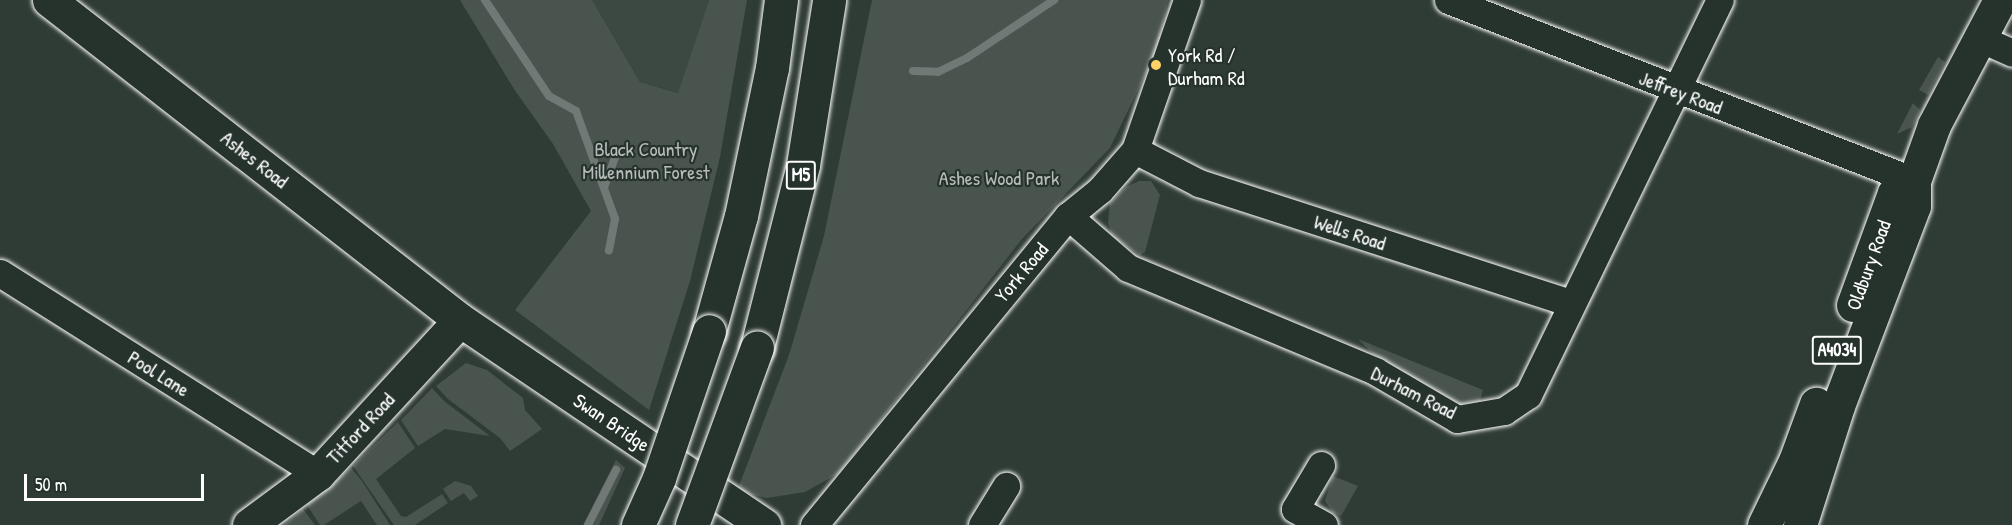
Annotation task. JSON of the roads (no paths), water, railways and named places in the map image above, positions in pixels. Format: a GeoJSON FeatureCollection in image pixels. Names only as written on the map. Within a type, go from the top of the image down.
{"type":"FeatureCollection","features":[{"type":"Feature","properties":{"kind":"main road","name":"Ashes Road"},"geometry":{"type":"LineString","coordinates":[[50,0],[460,320]]}},
{"type":"Feature","properties":{"kind":"main road"},"geometry":{"type":"LineString","coordinates":[[638,525],[660,478],[709,332],[743,204],[772,68],[781,0]]}},
{"type":"Feature","properties":{"kind":"main road","name":"M5"},"geometry":{"type":"LineString","coordinates":[[692,525],[757,347],[803,165],[829,0]]}},
{"type":"Feature","properties":{"kind":"main road","name":"Oldbury Road"},"geometry":{"type":"LineString","coordinates":[[1800,525],[1838,406],[1914,207],[1914,181],[1934,126],[2000,0]]}},
{"type":"Feature","properties":{"kind":"main road","name":"Oldbury Road"},"geometry":{"type":"LineString","coordinates":[[1764,525],[1795,461],[1894,194],[1914,181]]}},
{"type":"Feature","properties":{"kind":"main road","name":"Titford Road"},"geometry":{"type":"LineString","coordinates":[[249,525],[318,474],[460,320]]}},
{"type":"Feature","properties":{"kind":"main road","name":"Swan Bridge"},"geometry":{"type":"LineString","coordinates":[[460,320],[764,525]]}},
{"type":"Feature","properties":{"kind":"street","name":"York Road"},"geometry":{"type":"LineString","coordinates":[[813,525],[1068,216],[1100,190],[1135,150],[1187,0]]}},
{"type":"Feature","properties":{"kind":"street","name":"Jeffrey Road"},"geometry":{"type":"LineString","coordinates":[[1448,0],[1677,91],[1914,181]]}},
{"type":"Feature","properties":{"kind":"street","name":"Durham Road"},"geometry":{"type":"LineString","coordinates":[[1068,216],[1128,268],[1375,371],[1457,419],[1504,411],[1528,395],[1570,303],[1677,91],[1720,0]]}},
{"type":"Feature","properties":{"kind":"street"},"geometry":{"type":"LineString","coordinates":[[1979,38],[2012,53]]}},
{"type":"Feature","properties":{"kind":"street","name":"Wells Road"},"geometry":{"type":"LineString","coordinates":[[1135,150],[1199,183],[1570,303]]}},
{"type":"Feature","properties":{"kind":"street","name":"Pool Lane"},"geometry":{"type":"LineString","coordinates":[[0,273],[318,474]]}},
{"type":"Feature","properties":{"kind":"street"},"geometry":{"type":"LineString","coordinates":[[1321,465],[1290,517],[1324,525]]}},
{"type":"Feature","properties":{"kind":"street"},"geometry":{"type":"LineString","coordinates":[[982,525],[1006,486]]}},
{"type":"Feature","properties":{"kind":"waterway"},"geometry":{"type":"LineString","coordinates":[[485,0],[549,96],[576,111],[615,219],[609,250]]}},
{"type":"Feature","properties":{"kind":"waterway"},"geometry":{"type":"LineString","coordinates":[[913,71],[938,72],[967,58],[1054,0]]}},
{"type":"Feature","properties":{"kind":"waterway"},"geometry":{"type":"LineString","coordinates":[[605,185],[616,155]]}},
{"type":"Feature","properties":{"kind":"waterway"},"geometry":{"type":"LineString","coordinates":[[588,525],[616,470]]}},
{"type":"Feature","properties":{"kind":"place","name":"York Rd / Durham Rd"},"geometry":{"type":"Point","coordinates":[1156,65]}},
{"type":"Feature","properties":{"kind":"park label","name":"Black Country Millennium Forest"},"geometry":{"type":"Point","coordinates":[646,160]}},
{"type":"Feature","properties":{"kind":"park label","name":"Ashes Wood Park"},"geometry":{"type":"Point","coordinates":[999,177]}}]}
